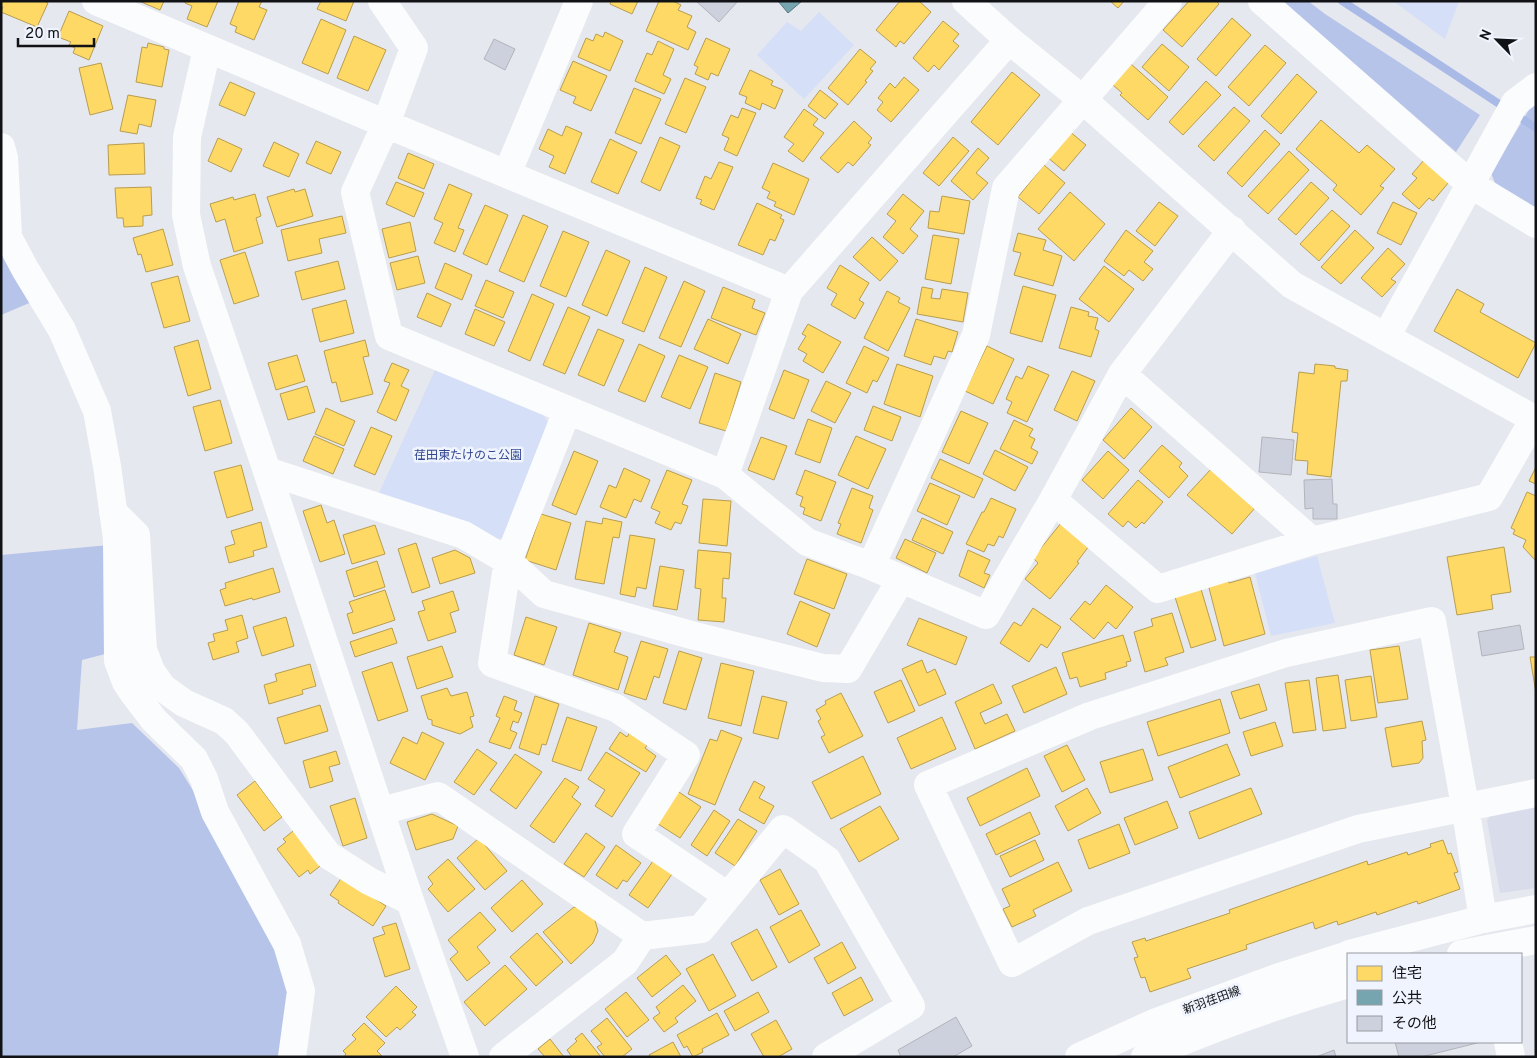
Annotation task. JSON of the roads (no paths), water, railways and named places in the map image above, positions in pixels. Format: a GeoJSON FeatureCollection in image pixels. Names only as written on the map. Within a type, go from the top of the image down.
{"type":"FeatureCollection","features":[{"type":"Feature","properties":{"kind":"street"},"geometry":{"type":"LineString","coordinates":[[96,1],[789,292]]}},
{"type":"Feature","properties":{"kind":"street"},"geometry":{"type":"LineString","coordinates":[[382,1],[414,48],[386,124],[355,192],[388,336],[725,475],[807,542],[871,566],[986,615],[1053,500],[1122,374],[1232,230]]}},
{"type":"Feature","properties":{"kind":"street"},"geometry":{"type":"LineString","coordinates":[[507,174],[579,1]]}},
{"type":"Feature","properties":{"kind":"street"},"geometry":{"type":"LineString","coordinates":[[966,1],[1009,40],[1082,99],[1292,285],[1535,419],[1489,497],[1312,540],[1158,589],[1053,500]]}},
{"type":"Feature","properties":{"kind":"street"},"geometry":{"type":"LineString","coordinates":[[871,566],[976,335],[1006,188],[1168,1]]}},
{"type":"Feature","properties":{"kind":"street"},"geometry":{"type":"LineString","coordinates":[[1262,1],[1536,224]]}},
{"type":"Feature","properties":{"kind":"street"},"geometry":{"type":"LineString","coordinates":[[725,475],[789,292],[1009,40]]}},
{"type":"Feature","properties":{"kind":"street"},"geometry":{"type":"LineString","coordinates":[[207,49],[187,137],[186,215],[197,266],[410,900],[465,1057]]}},
{"type":"Feature","properties":{"kind":"street"},"geometry":{"type":"LineString","coordinates":[[1386,337],[1515,103],[1536,87]]}},
{"type":"Feature","properties":{"kind":"street"},"geometry":{"type":"LineString","coordinates":[[1,147],[4,158],[8,237],[62,330],[97,411],[117,539],[118,661],[126,682],[154,720],[194,759],[204,779],[215,812],[287,944],[301,991],[292,1057]]}},
{"type":"Feature","properties":{"kind":"street"},"geometry":{"type":"LineString","coordinates":[[1122,374],[1312,540]]}},
{"type":"Feature","properties":{"kind":"street"},"geometry":{"type":"LineString","coordinates":[[568,411],[508,561],[492,663],[616,708],[686,755],[636,834],[728,896]]}},
{"type":"Feature","properties":{"kind":"street"},"geometry":{"type":"LineString","coordinates":[[267,471],[464,536],[508,561],[544,594],[695,636],[823,668],[848,669],[901,579]]}},
{"type":"Feature","properties":{"kind":"street"},"geometry":{"type":"LineString","coordinates":[[113,512],[136,535],[143,650],[151,671],[163,688],[184,703],[224,721],[237,733],[328,854],[370,882],[410,900]]}},
{"type":"Feature","properties":{"kind":"street"},"geometry":{"type":"LineString","coordinates":[[1490,952],[1483,920],[1466,806],[1432,621],[1286,652],[1090,716],[928,785],[1012,964],[1088,921],[1358,828],[1466,806],[1536,793]]}},
{"type":"Feature","properties":{"kind":"street"},"geometry":{"type":"LineString","coordinates":[[381,812],[438,796],[642,936],[702,929],[783,829],[826,860],[911,1006],[826,1057]]}},
{"type":"Feature","properties":{"kind":"street","name":"新羽荏田線"},"geometry":{"type":"LineString","coordinates":[[1353,953],[1483,920],[1536,909]]}},
{"type":"Feature","properties":{"kind":"street"},"geometry":{"type":"LineString","coordinates":[[503,1057],[625,962],[642,936]]}},
{"type":"Feature","properties":{"kind":"street"},"geometry":{"type":"LineString","coordinates":[[1476,953],[1490,952],[1536,940]]}},
{"type":"Feature","properties":{"kind":"street","name":"新羽荏田線"},"geometry":{"type":"LineString","coordinates":[[1079,1057],[1154,1023],[1279,976],[1347,955]]}},
{"type":"Feature","properties":{"kind":"street"},"geometry":{"type":"LineString","coordinates":[[1145,1057],[1200,1034],[1296,999],[1347,984]]}},
{"type":"Feature","properties":{"kind":"street"},"geometry":{"type":"LineString","coordinates":[[1508,1043],[1511,1057]]}},
{"type":"Feature","properties":{"kind":"waterway"},"geometry":{"type":"LineString","coordinates":[[1342,1],[1536,128]]}},
{"type":"Feature","properties":{"kind":"park label","name":"荏田東たけのこ公園"},"geometry":{"type":"Point","coordinates":[468,456]}}]}
